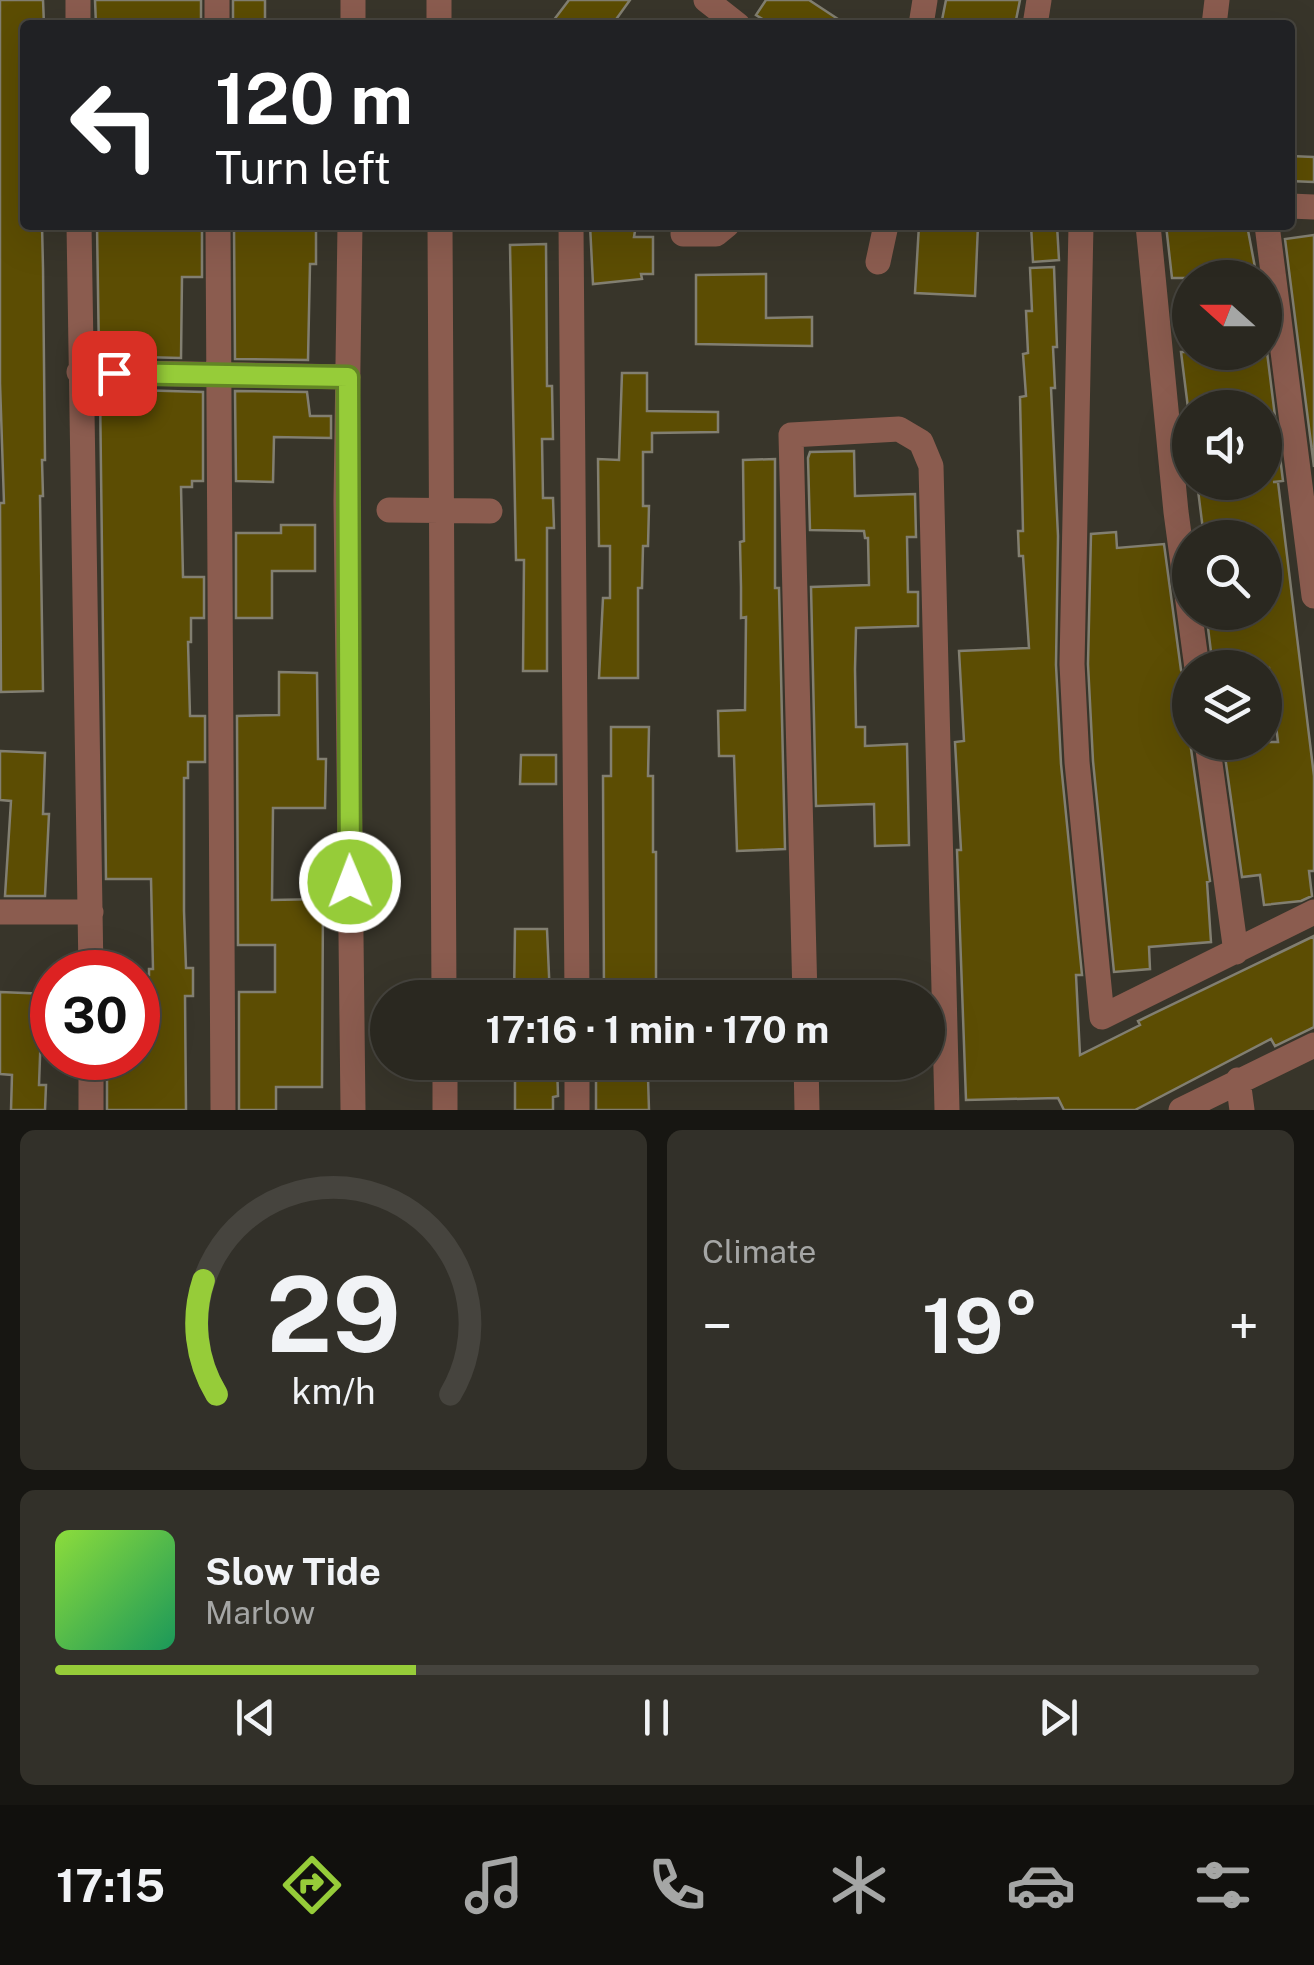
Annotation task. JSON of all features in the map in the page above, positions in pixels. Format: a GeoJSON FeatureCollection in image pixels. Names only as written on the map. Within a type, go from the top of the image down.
{"type":"FeatureCollection","features":[{"type":"Feature","properties":{"kind":"street"},"geometry":{"type":"LineString","coordinates":[[78,230],[91,950]]}},
{"type":"Feature","properties":{"kind":"street"},"geometry":{"type":"LineString","coordinates":[[218,230],[223,1110]]}},
{"type":"Feature","properties":{"kind":"street"},"geometry":{"type":"LineString","coordinates":[[350,230],[346,541],[353,1110]]}},
{"type":"Feature","properties":{"kind":"street"},"geometry":{"type":"LineString","coordinates":[[440,230],[444,980]]}},
{"type":"Feature","properties":{"kind":"street"},"geometry":{"type":"LineString","coordinates":[[571,230],[577,980]]}},
{"type":"Feature","properties":{"kind":"street"},"geometry":{"type":"LineString","coordinates":[[683,234],[716,234],[721,230]]}},
{"type":"Feature","properties":{"kind":"street"},"geometry":{"type":"LineString","coordinates":[[878,262],[885,230]]}},
{"type":"Feature","properties":{"kind":"street"},"geometry":{"type":"LineString","coordinates":[[1081,230],[1072,664],[1077,762],[1102,1017],[1314,912]]}},
{"type":"Feature","properties":{"kind":"street"},"geometry":{"type":"LineString","coordinates":[[1148,230],[1176,512],[1195,650]]}},
{"type":"Feature","properties":{"kind":"street"},"geometry":{"type":"LineString","coordinates":[[1267,230],[1314,596]]}},
{"type":"Feature","properties":{"kind":"street"},"geometry":{"type":"LineString","coordinates":[[79,372],[348,377]]}},
{"type":"Feature","properties":{"kind":"street"},"geometry":{"type":"LineString","coordinates":[[805,980],[791,435],[899,429],[921,442],[931,466],[944,980]]}},
{"type":"Feature","properties":{"kind":"street"},"geometry":{"type":"LineString","coordinates":[[389,510],[490,511]]}},
{"type":"Feature","properties":{"kind":"street"},"geometry":{"type":"LineString","coordinates":[[1209,760],[1236,952]]}},
{"type":"Feature","properties":{"kind":"street"},"geometry":{"type":"LineString","coordinates":[[0,912],[91,912]]}},
{"type":"Feature","properties":{"kind":"street"},"geometry":{"type":"LineString","coordinates":[[945,1030],[947,1110]]}},
{"type":"Feature","properties":{"kind":"street"},"geometry":{"type":"LineString","coordinates":[[1181,1110],[1314,1045]]}},
{"type":"Feature","properties":{"kind":"street"},"geometry":{"type":"LineString","coordinates":[[91,1080],[91,1110]]}},
{"type":"Feature","properties":{"kind":"street"},"geometry":{"type":"LineString","coordinates":[[445,1080],[445,1110]]}},
{"type":"Feature","properties":{"kind":"street"},"geometry":{"type":"LineString","coordinates":[[577,1080],[578,1110]]}},
{"type":"Feature","properties":{"kind":"street"},"geometry":{"type":"LineString","coordinates":[[806,1080],[807,1110]]}},
{"type":"Feature","properties":{"kind":"street"},"geometry":{"type":"LineString","coordinates":[[1238,1080],[1242,1110]]}},
{"type":"Feature","properties":{"kind":"building"},"geometry":{"type":"Polygon","coordinates":[[[0,0],[43,0],[44,20],[20,20],[20,230],[42,230],[43,691],[1,692],[0,503],[4,503],[0,383],[0,0]]]}},
{"type":"Feature","properties":{"kind":"building"},"geometry":{"type":"Polygon","coordinates":[[[95,0],[201,0],[201,20],[96,20],[95,0]]]}},
{"type":"Feature","properties":{"kind":"building"},"geometry":{"type":"Polygon","coordinates":[[[233,0],[265,0],[265,20],[233,20],[233,0]]]}},
{"type":"Feature","properties":{"kind":"building"},"geometry":{"type":"Polygon","coordinates":[[[569,0],[630,0],[616,20],[554,20],[569,0]]]}},
{"type":"Feature","properties":{"kind":"building"},"geometry":{"type":"Polygon","coordinates":[[[766,0],[809,0],[839,20],[764,20],[756,15],[766,0]]]}},
{"type":"Feature","properties":{"kind":"building"},"geometry":{"type":"Polygon","coordinates":[[[946,0],[1020,0],[1016,20],[942,20],[946,0]]]}},
{"type":"Feature","properties":{"kind":"building"},"geometry":{"type":"Polygon","coordinates":[[[1295,156],[1314,157],[1314,182],[1295,181],[1295,156]]]}},
{"type":"Feature","properties":{"kind":"building"},"geometry":{"type":"Polygon","coordinates":[[[97,230],[202,230],[202,277],[182,277],[181,358],[99,356],[97,230]]]}},
{"type":"Feature","properties":{"kind":"building"},"geometry":{"type":"Polygon","coordinates":[[[234,230],[316,230],[316,264],[310,264],[308,360],[235,359],[234,230]]]}},
{"type":"Feature","properties":{"kind":"building"},"geometry":{"type":"Polygon","coordinates":[[[590,230],[635,230],[634,237],[653,237],[653,274],[641,274],[642,279],[593,284],[590,230]]]}},
{"type":"Feature","properties":{"kind":"building"},"geometry":{"type":"Polygon","coordinates":[[[919,230],[978,230],[975,296],[915,293],[919,230]]]}},
{"type":"Feature","properties":{"kind":"building"},"geometry":{"type":"Polygon","coordinates":[[[1031,230],[1057,230],[1059,260],[1033,262],[1031,230]]]}},
{"type":"Feature","properties":{"kind":"building"},"geometry":{"type":"Polygon","coordinates":[[[1167,230],[1248,230],[1254,260],[1172,260],[1172,278],[1167,230]]]}},
{"type":"Feature","properties":{"kind":"building"},"geometry":{"type":"Polygon","coordinates":[[[1314,235],[1314,467],[1285,239],[1314,235]]]}},
{"type":"Feature","properties":{"kind":"building"},"geometry":{"type":"Polygon","coordinates":[[[546,244],[547,386],[552,386],[553,439],[542,439],[543,498],[553,498],[554,528],[547,528],[547,671],[523,671],[524,560],[516,560],[510,245],[546,244]]]}},
{"type":"Feature","properties":{"kind":"building"},"geometry":{"type":"Polygon","coordinates":[[[1054,267],[1057,347],[1053,347],[1055,388],[1051,388],[1058,536],[1056,665],[1061,764],[1082,975],[1076,975],[1080,1055],[1140,1025],[1138,1021],[1314,936],[1314,1027],[1275,1046],[1271,1039],[1135,1110],[1064,1110],[1058,1098],[966,1100],[955,742],[964,741],[959,651],[1029,648],[1018,531],[1023,531],[1020,397],[1026,396],[1023,354],[1028,353],[1026,311],[1032,311],[1030,268],[1054,267]]]}},
{"type":"Feature","properties":{"kind":"building"},"geometry":{"type":"Polygon","coordinates":[[[766,274],[766,318],[812,317],[812,346],[696,344],[696,275],[766,274]]]}},
{"type":"Feature","properties":{"kind":"building"},"geometry":{"type":"Polygon","coordinates":[[[1183,370],[1269,370],[1272,390],[1186,390],[1183,370]]]}},
{"type":"Feature","properties":{"kind":"building"},"geometry":{"type":"Polygon","coordinates":[[[622,373],[647,373],[647,411],[718,412],[718,432],[652,433],[652,452],[643,452],[643,506],[649,506],[648,546],[643,546],[642,588],[638,588],[638,678],[599,678],[603,598],[610,598],[610,546],[599,546],[598,459],[619,460],[622,373]]]}},
{"type":"Feature","properties":{"kind":"building"},"geometry":{"type":"Polygon","coordinates":[[[100,389],[203,392],[203,481],[181,487],[183,577],[204,577],[204,618],[191,618],[188,642],[190,716],[205,716],[205,762],[188,762],[188,778],[184,778],[186,968],[193,968],[193,996],[185,996],[186,1110],[107,1110],[107,1080],[160,1080],[160,950],[153,950],[151,879],[106,879],[100,389]]]}},
{"type":"Feature","properties":{"kind":"building"},"geometry":{"type":"Polygon","coordinates":[[[235,391],[307,392],[310,416],[331,416],[331,438],[274,437],[273,482],[236,481],[235,391]]]}},
{"type":"Feature","properties":{"kind":"building"},"geometry":{"type":"Polygon","coordinates":[[[854,451],[855,496],[915,494],[916,537],[907,537],[908,592],[918,592],[918,626],[856,628],[855,669],[856,727],[865,727],[865,746],[907,744],[909,845],[875,846],[874,804],[816,806],[811,587],[869,585],[868,538],[864,531],[810,530],[808,458],[810,452],[854,451]]]}},
{"type":"Feature","properties":{"kind":"building"},"geometry":{"type":"Polygon","coordinates":[[[775,459],[775,588],[779,588],[785,849],[737,851],[734,756],[719,756],[718,711],[745,710],[746,617],[741,618],[740,542],[744,541],[743,460],[775,459]]]}},
{"type":"Feature","properties":{"kind":"building"},"geometry":{"type":"Polygon","coordinates":[[[1199,500],[1280,500],[1314,776],[1314,871],[1309,871],[1312,896],[1301,901],[1264,905],[1260,875],[1242,877],[1226,760],[1282,760],[1282,650],[1211,650],[1208,630],[1282,630],[1282,520],[1202,520],[1199,500]]]}},
{"type":"Feature","properties":{"kind":"building"},"geometry":{"type":"Polygon","coordinates":[[[281,525],[315,525],[315,571],[272,571],[272,618],[236,618],[236,533],[281,533],[281,525]]]}},
{"type":"Feature","properties":{"kind":"building"},"geometry":{"type":"Polygon","coordinates":[[[1116,532],[1117,548],[1164,544],[1172,630],[1176,630],[1178,650],[1172,650],[1172,760],[1193,760],[1210,881],[1207,882],[1211,942],[1149,947],[1150,969],[1114,972],[1093,761],[1088,664],[1091,534],[1116,532]]]}},
{"type":"Feature","properties":{"kind":"building"},"geometry":{"type":"Polygon","coordinates":[[[279,672],[317,673],[318,759],[326,759],[325,808],[273,808],[272,900],[323,899],[322,1087],[276,1087],[276,1110],[239,1110],[239,992],[275,992],[275,945],[238,945],[237,716],[279,715],[279,672]]]}},
{"type":"Feature","properties":{"kind":"building"},"geometry":{"type":"Polygon","coordinates":[[[611,727],[649,727],[648,776],[653,776],[656,852],[656,980],[604,980],[603,776],[611,776],[611,727]]]}},
{"type":"Feature","properties":{"kind":"building"},"geometry":{"type":"Polygon","coordinates":[[[0,751],[45,753],[43,814],[49,814],[45,896],[5,896],[11,801],[0,800],[0,751]]]}},
{"type":"Feature","properties":{"kind":"building"},"geometry":{"type":"Polygon","coordinates":[[[521,755],[556,755],[556,784],[520,784],[521,755]]]}},
{"type":"Feature","properties":{"kind":"building"},"geometry":{"type":"Polygon","coordinates":[[[515,929],[547,929],[549,980],[514,980],[515,929]]]}},
{"type":"Feature","properties":{"kind":"building"},"geometry":{"type":"Polygon","coordinates":[[[0,992],[30,993],[30,1080],[46,1085],[45,1110],[11,1110],[12,1075],[0,1074],[0,992]]]}},
{"type":"Feature","properties":{"kind":"building"},"geometry":{"type":"Polygon","coordinates":[[[515,1080],[558,1080],[553,1110],[515,1110],[515,1080]]]}},
{"type":"Feature","properties":{"kind":"building"},"geometry":{"type":"Polygon","coordinates":[[[596,1080],[648,1080],[649,1110],[596,1110],[596,1080]]]}},
{"type":"Feature","properties":{"kind":"route"},"geometry":{"type":"LineString","coordinates":[[114,373],[348,377],[350,882]]}}]}
